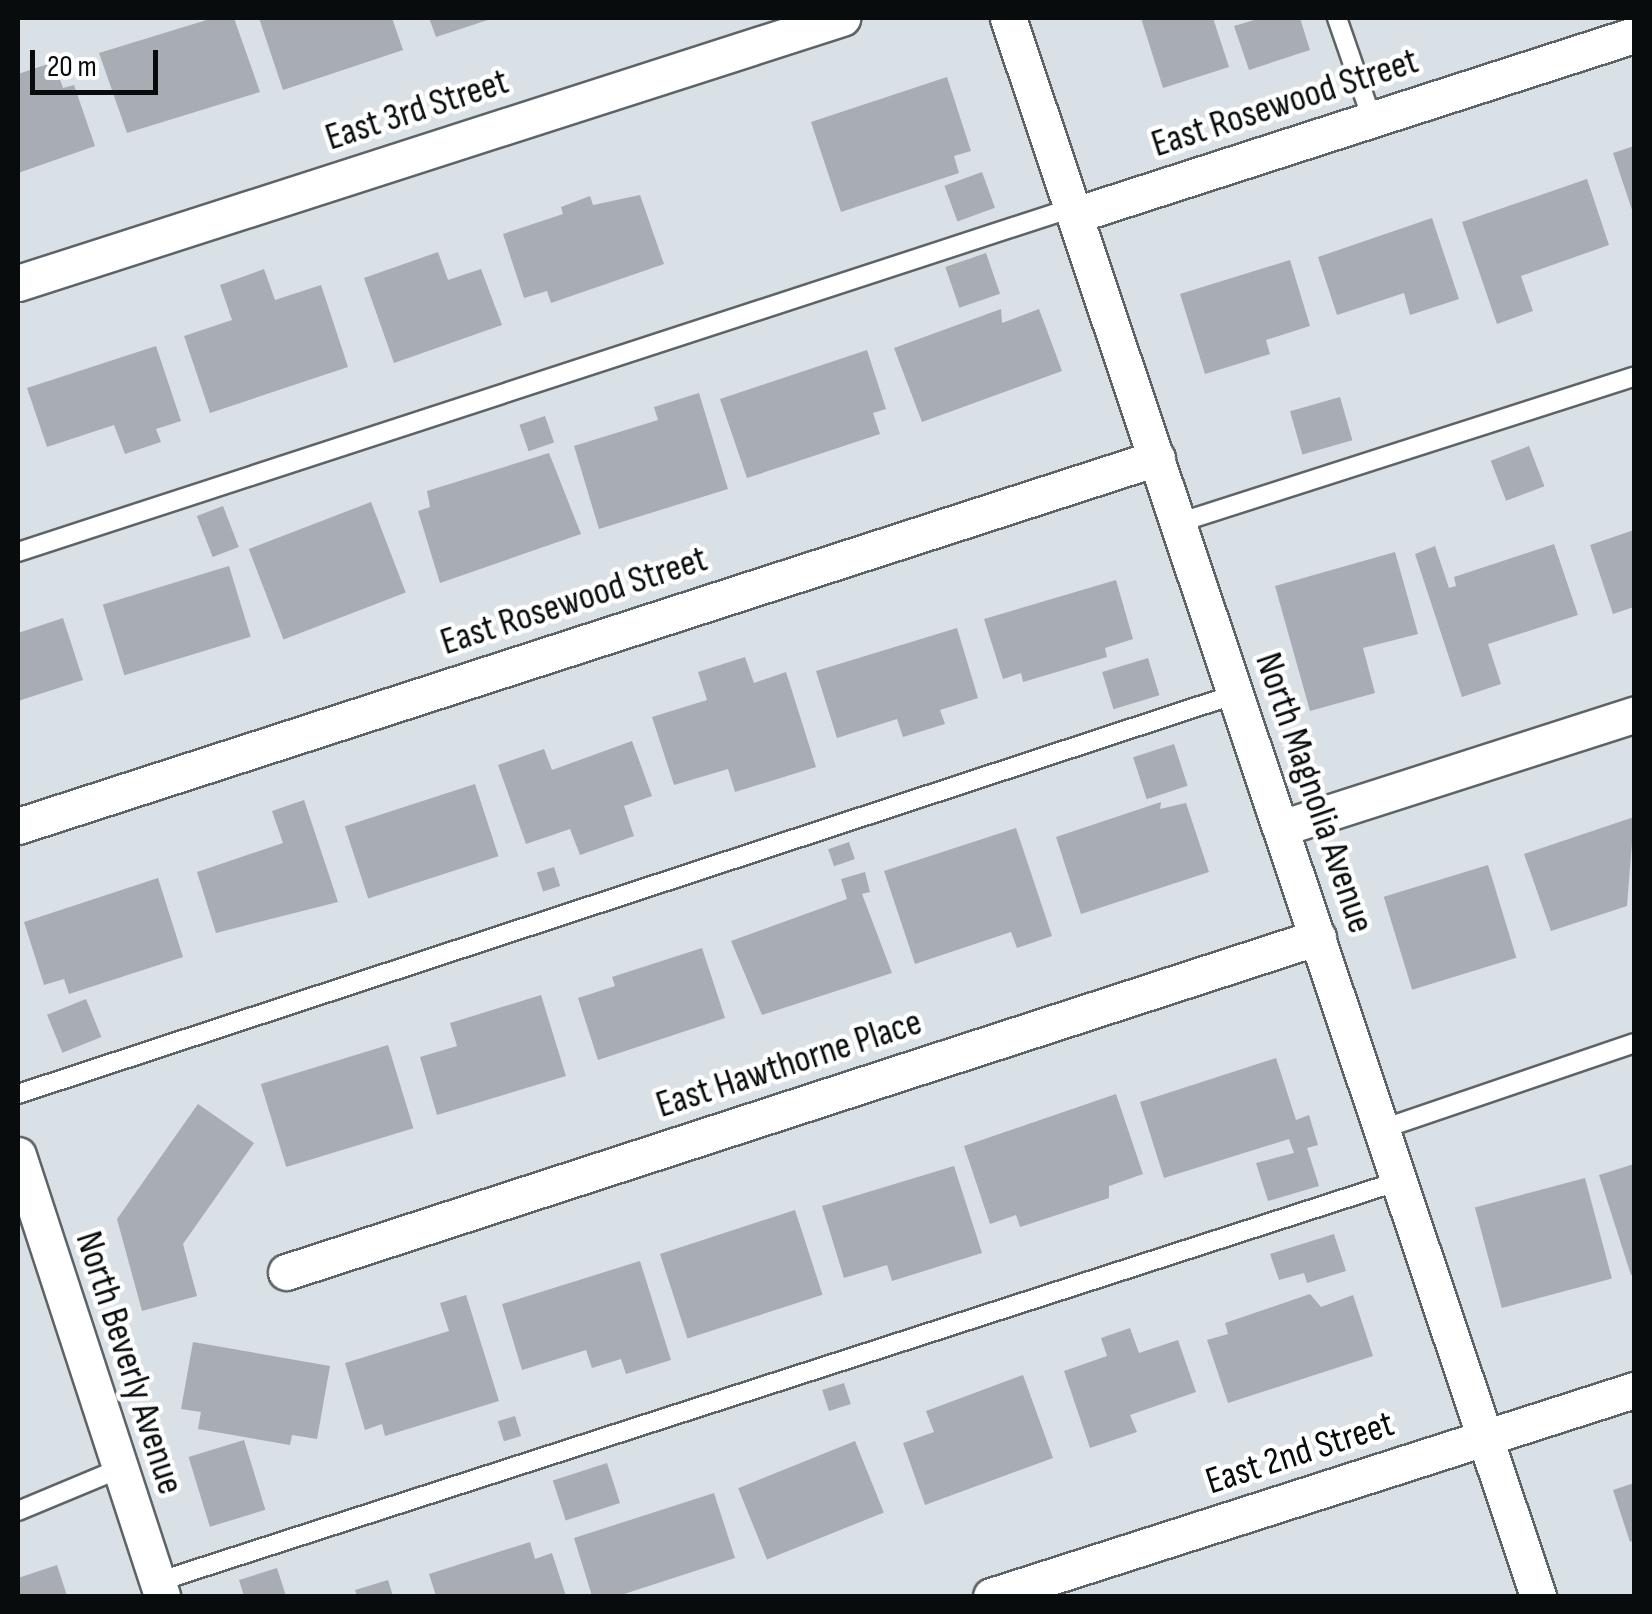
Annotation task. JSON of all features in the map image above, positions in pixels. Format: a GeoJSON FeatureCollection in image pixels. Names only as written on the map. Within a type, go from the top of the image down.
{"type":"FeatureCollection","features":[{"type":"Feature","properties":{"kind":"street","name":"East 3rd Street"},"geometry":{"type":"LineString","coordinates":[[18,283],[842,18]]}},
{"type":"Feature","properties":{"kind":"street","name":"North Magnolia Avenue"},"geometry":{"type":"LineString","coordinates":[[1008,18],[1538,1596]]}},
{"type":"Feature","properties":{"kind":"street","name":"East Rosewood Street"},"geometry":{"type":"LineString","coordinates":[[1073,212],[1634,35]]}},
{"type":"Feature","properties":{"kind":"street","name":"East Rosewood Street"},"geometry":{"type":"LineString","coordinates":[[18,826],[1157,458]]}},
{"type":"Feature","properties":{"kind":"street"},"geometry":{"type":"LineString","coordinates":[[1281,828],[1634,716]]}},
{"type":"Feature","properties":{"kind":"street","name":"East Hawthorne Place"},"geometry":{"type":"LineString","coordinates":[[286,1272],[1318,937]]}},
{"type":"Feature","properties":{"kind":"street","name":"North Beverly Avenue"},"geometry":{"type":"LineString","coordinates":[[18,1154],[28,1230],[160,1589]]}},
{"type":"Feature","properties":{"kind":"street","name":"East 2nd Street"},"geometry":{"type":"LineString","coordinates":[[991,1596],[1634,1390]]}},
{"type":"Feature","properties":{"kind":"lane"},"geometry":{"type":"LineString","coordinates":[[1337,18],[1372,120]]}},
{"type":"Feature","properties":{"kind":"lane"},"geometry":{"type":"LineString","coordinates":[[18,552],[1073,212]]}},
{"type":"Feature","properties":{"kind":"lane"},"geometry":{"type":"LineString","coordinates":[[1178,523],[1634,377]]}},
{"type":"Feature","properties":{"kind":"lane"},"geometry":{"type":"LineString","coordinates":[[18,1094],[1236,694]]}},
{"type":"Feature","properties":{"kind":"lane"},"geometry":{"type":"LineString","coordinates":[[1382,1129],[1634,1044]]}},
{"type":"Feature","properties":{"kind":"lane"},"geometry":{"type":"LineString","coordinates":[[160,1589],[1400,1180]]}},
{"type":"Feature","properties":{"kind":"lane"},"geometry":{"type":"LineString","coordinates":[[18,1511],[119,1469]]}},
{"type":"Feature","properties":{"kind":"building"},"geometry":{"type":"Polygon","coordinates":[[[213,18],[234,18],[260,92],[127,133],[99,53],[213,18]]]}},
{"type":"Feature","properties":{"kind":"building"},"geometry":{"type":"Polygon","coordinates":[[[259,18],[392,18],[403,50],[283,90],[259,18]]]}},
{"type":"Feature","properties":{"kind":"building"},"geometry":{"type":"Polygon","coordinates":[[[429,18],[494,18],[436,37],[429,18]]]}},
{"type":"Feature","properties":{"kind":"building"},"geometry":{"type":"Polygon","coordinates":[[[1141,18],[1213,18],[1229,67],[1163,88],[1141,18]]]}},
{"type":"Feature","properties":{"kind":"building"},"geometry":{"type":"Polygon","coordinates":[[[1261,18],[1300,18],[1310,50],[1249,70],[1234,26],[1261,18]]]}},
{"type":"Feature","properties":{"kind":"building"},"geometry":{"type":"Polygon","coordinates":[[[54,62],[63,88],[74,85],[95,146],[18,173],[18,74],[54,62]]]}},
{"type":"Feature","properties":{"kind":"building"},"geometry":{"type":"Polygon","coordinates":[[[947,77],[971,151],[954,156],[959,173],[841,212],[811,122],[947,77]]]}},
{"type":"Feature","properties":{"kind":"building"},"geometry":{"type":"Polygon","coordinates":[[[1634,146],[1634,216],[1613,153],[1634,146]]]}},
{"type":"Feature","properties":{"kind":"building"},"geometry":{"type":"Polygon","coordinates":[[[982,172],[995,208],[957,221],[944,186],[982,172]]]}},
{"type":"Feature","properties":{"kind":"building"},"geometry":{"type":"Polygon","coordinates":[[[1587,179],[1609,245],[1521,276],[1533,311],[1497,324],[1462,222],[1587,179]]]}},
{"type":"Feature","properties":{"kind":"building"},"geometry":{"type":"Polygon","coordinates":[[[640,195],[664,264],[551,303],[547,291],[524,298],[503,234],[563,214],[561,207],[590,196],[593,205],[640,195]]]}},
{"type":"Feature","properties":{"kind":"building"},"geometry":{"type":"Polygon","coordinates":[[[1432,218],[1459,299],[1410,315],[1404,293],[1337,315],[1318,257],[1432,218]]]}},
{"type":"Feature","properties":{"kind":"building"},"geometry":{"type":"Polygon","coordinates":[[[438,252],[448,280],[481,269],[502,325],[394,363],[364,278],[438,252]]]}},
{"type":"Feature","properties":{"kind":"building"},"geometry":{"type":"Polygon","coordinates":[[[986,253],[1000,294],[959,308],[945,267],[986,253]]]}},
{"type":"Feature","properties":{"kind":"building"},"geometry":{"type":"Polygon","coordinates":[[[1290,260],[1310,326],[1266,340],[1270,354],[1205,374],[1180,294],[1290,260]]]}},
{"type":"Feature","properties":{"kind":"building"},"geometry":{"type":"Polygon","coordinates":[[[264,269],[275,300],[321,285],[348,367],[210,413],[184,336],[232,320],[220,285],[264,269]]]}},
{"type":"Feature","properties":{"kind":"building"},"geometry":{"type":"Polygon","coordinates":[[[1001,309],[1002,323],[1039,309],[1062,371],[922,422],[894,348],[1001,309]]]}},
{"type":"Feature","properties":{"kind":"building"},"geometry":{"type":"Polygon","coordinates":[[[156,346],[181,421],[156,429],[161,442],[125,454],[114,425],[47,447],[27,388],[156,346]]]}},
{"type":"Feature","properties":{"kind":"building"},"geometry":{"type":"Polygon","coordinates":[[[867,350],[886,409],[873,413],[880,434],[747,478],[720,399],[867,350]]]}},
{"type":"Feature","properties":{"kind":"building"},"geometry":{"type":"Polygon","coordinates":[[[699,393],[728,489],[599,529],[574,446],[658,420],[654,407],[699,393]]]}},
{"type":"Feature","properties":{"kind":"building"},"geometry":{"type":"Polygon","coordinates":[[[1340,397],[1352,440],[1302,455],[1290,411],[1340,397]]]}},
{"type":"Feature","properties":{"kind":"building"},"geometry":{"type":"Polygon","coordinates":[[[545,416],[554,442],[529,451],[519,425],[545,416]]]}},
{"type":"Feature","properties":{"kind":"building"},"geometry":{"type":"Polygon","coordinates":[[[1529,446],[1544,486],[1506,501],[1491,461],[1529,446]]]}},
{"type":"Feature","properties":{"kind":"building"},"geometry":{"type":"Polygon","coordinates":[[[549,453],[581,534],[440,583],[418,511],[430,507],[427,491],[549,453]]]}},
{"type":"Feature","properties":{"kind":"building"},"geometry":{"type":"Polygon","coordinates":[[[371,502],[406,593],[283,640],[249,549],[371,502]]]}},
{"type":"Feature","properties":{"kind":"building"},"geometry":{"type":"Polygon","coordinates":[[[223,506],[239,547],[213,557],[197,516],[223,506]]]}},
{"type":"Feature","properties":{"kind":"building"},"geometry":{"type":"Polygon","coordinates":[[[1634,530],[1634,607],[1613,614],[1590,545],[1634,530]]]}},
{"type":"Feature","properties":{"kind":"building"},"geometry":{"type":"Polygon","coordinates":[[[1554,544],[1578,615],[1488,644],[1501,684],[1462,697],[1415,554],[1435,546],[1449,588],[1456,586],[1454,577],[1554,544]]]}},
{"type":"Feature","properties":{"kind":"building"},"geometry":{"type":"Polygon","coordinates":[[[1395,552],[1418,634],[1363,648],[1375,693],[1310,711],[1275,586],[1395,552]]]}},
{"type":"Feature","properties":{"kind":"building"},"geometry":{"type":"Polygon","coordinates":[[[229,566],[251,637],[124,675],[103,605],[229,566]]]}},
{"type":"Feature","properties":{"kind":"building"},"geometry":{"type":"Polygon","coordinates":[[[1116,580],[1133,639],[1105,648],[1107,657],[1023,682],[1021,673],[1003,679],[984,619],[1116,580]]]}},
{"type":"Feature","properties":{"kind":"building"},"geometry":{"type":"Polygon","coordinates":[[[63,618],[83,680],[18,701],[18,633],[63,618]]]}},
{"type":"Feature","properties":{"kind":"building"},"geometry":{"type":"Polygon","coordinates":[[[957,628],[978,698],[940,710],[945,724],[903,737],[897,719],[837,738],[816,671],[957,628]]]}},
{"type":"Feature","properties":{"kind":"building"},"geometry":{"type":"Polygon","coordinates":[[[745,657],[754,683],[786,672],[816,767],[735,792],[728,769],[674,785],[652,717],[707,700],[698,672],[745,657]]]}},
{"type":"Feature","properties":{"kind":"building"},"geometry":{"type":"Polygon","coordinates":[[[1148,658],[1159,695],[1113,709],[1102,672],[1148,658]]]}},
{"type":"Feature","properties":{"kind":"building"},"geometry":{"type":"Polygon","coordinates":[[[632,741],[652,796],[624,806],[634,836],[580,855],[570,829],[526,844],[498,765],[544,749],[552,770],[632,741]]]}},
{"type":"Feature","properties":{"kind":"building"},"geometry":{"type":"Polygon","coordinates":[[[1174,744],[1188,786],[1147,799],[1133,757],[1174,744]]]}},
{"type":"Feature","properties":{"kind":"building"},"geometry":{"type":"Polygon","coordinates":[[[475,784],[498,856],[368,899],[345,826],[475,784]]]}},
{"type":"Feature","properties":{"kind":"building"},"geometry":{"type":"Polygon","coordinates":[[[304,800],[338,902],[216,933],[197,872],[283,843],[272,811],[304,800]]]}},
{"type":"Feature","properties":{"kind":"building"},"geometry":{"type":"Polygon","coordinates":[[[1161,802],[1160,809],[1186,803],[1209,872],[1081,914],[1056,837],[1161,802]]]}},
{"type":"Feature","properties":{"kind":"building"},"geometry":{"type":"Polygon","coordinates":[[[1634,817],[1627,906],[1551,931],[1524,854],[1634,817]]]}},
{"type":"Feature","properties":{"kind":"building"},"geometry":{"type":"Polygon","coordinates":[[[1016,828],[1052,936],[1017,948],[1011,932],[915,964],[884,871],[1016,828]]]}},
{"type":"Feature","properties":{"kind":"building"},"geometry":{"type":"Polygon","coordinates":[[[849,842],[855,859],[834,866],[828,849],[849,842]]]}},
{"type":"Feature","properties":{"kind":"building"},"geometry":{"type":"Polygon","coordinates":[[[1488,865],[1516,958],[1412,990],[1384,897],[1488,865]]]}},
{"type":"Feature","properties":{"kind":"building"},"geometry":{"type":"Polygon","coordinates":[[[554,867],[560,886],[543,892],[537,873],[554,867]]]}},
{"type":"Feature","properties":{"kind":"building"},"geometry":{"type":"Polygon","coordinates":[[[865,872],[870,892],[862,894],[892,973],[762,1015],[731,941],[847,899],[841,879],[865,872]]]}},
{"type":"Feature","properties":{"kind":"building"},"geometry":{"type":"Polygon","coordinates":[[[158,878],[183,957],[69,994],[64,979],[44,985],[24,922],[158,878]]]}},
{"type":"Feature","properties":{"kind":"building"},"geometry":{"type":"Polygon","coordinates":[[[702,948],[725,1018],[598,1060],[578,998],[615,986],[612,977],[702,948]]]}},
{"type":"Feature","properties":{"kind":"building"},"geometry":{"type":"Polygon","coordinates":[[[541,995],[566,1076],[437,1115],[420,1057],[457,1046],[450,1023],[541,995]]]}},
{"type":"Feature","properties":{"kind":"building"},"geometry":{"type":"Polygon","coordinates":[[[86,999],[101,1037],[62,1053],[47,1015],[86,999]]]}},
{"type":"Feature","properties":{"kind":"building"},"geometry":{"type":"Polygon","coordinates":[[[388,1045],[413,1128],[286,1167],[261,1084],[388,1045]]]}},
{"type":"Feature","properties":{"kind":"building"},"geometry":{"type":"Polygon","coordinates":[[[1276,1058],[1296,1120],[1309,1115],[1318,1145],[1307,1148],[1319,1186],[1268,1201],[1256,1163],[1294,1153],[1289,1139],[1164,1178],[1140,1102],[1276,1058]]]}},
{"type":"Feature","properties":{"kind":"building"},"geometry":{"type":"Polygon","coordinates":[[[1116,1094],[1143,1174],[1109,1186],[1109,1198],[1020,1227],[1016,1215],[990,1224],[964,1146],[1116,1094]]]}},
{"type":"Feature","properties":{"kind":"building"},"geometry":{"type":"Polygon","coordinates":[[[198,1104],[254,1143],[183,1244],[197,1296],[142,1311],[117,1219],[198,1104]]]}},
{"type":"Feature","properties":{"kind":"building"},"geometry":{"type":"Polygon","coordinates":[[[1634,1164],[1634,1274],[1631,1275],[1599,1175],[1634,1164]]]}},
{"type":"Feature","properties":{"kind":"building"},"geometry":{"type":"Polygon","coordinates":[[[954,1166],[982,1253],[892,1281],[887,1265],[844,1278],[822,1206],[954,1166]]]}},
{"type":"Feature","properties":{"kind":"building"},"geometry":{"type":"Polygon","coordinates":[[[1585,1178],[1612,1278],[1502,1308],[1475,1208],[1585,1178]]]}},
{"type":"Feature","properties":{"kind":"building"},"geometry":{"type":"Polygon","coordinates":[[[795,1210],[823,1295],[687,1339],[660,1254],[795,1210]]]}},
{"type":"Feature","properties":{"kind":"building"},"geometry":{"type":"Polygon","coordinates":[[[1334,1234],[1346,1271],[1307,1283],[1304,1273],[1279,1280],[1270,1254],[1334,1234]]]}},
{"type":"Feature","properties":{"kind":"building"},"geometry":{"type":"Polygon","coordinates":[[[640,1261],[671,1360],[626,1374],[621,1359],[592,1368],[586,1350],[522,1370],[502,1304],[640,1261]]]}},
{"type":"Feature","properties":{"kind":"building"},"geometry":{"type":"Polygon","coordinates":[[[1310,1294],[1321,1307],[1353,1295],[1373,1356],[1228,1403],[1207,1340],[1228,1334],[1225,1323],[1310,1294]]]}},
{"type":"Feature","properties":{"kind":"building"},"geometry":{"type":"Polygon","coordinates":[[[466,1295],[499,1401],[385,1436],[382,1424],[365,1430],[345,1363],[449,1331],[440,1303],[466,1295]]]}},
{"type":"Feature","properties":{"kind":"building"},"geometry":{"type":"Polygon","coordinates":[[[1130,1328],[1139,1353],[1178,1340],[1196,1392],[1130,1415],[1137,1432],[1090,1448],[1064,1371],[1107,1356],[1101,1338],[1130,1328]]]}},
{"type":"Feature","properties":{"kind":"building"},"geometry":{"type":"Polygon","coordinates":[[[193,1342],[330,1366],[317,1439],[292,1435],[290,1445],[198,1429],[201,1412],[181,1409],[193,1342]]]}},
{"type":"Feature","properties":{"kind":"building"},"geometry":{"type":"Polygon","coordinates":[[[1023,1375],[1053,1458],[925,1505],[903,1443],[934,1432],[926,1411],[1023,1375]]]}},
{"type":"Feature","properties":{"kind":"building"},"geometry":{"type":"Polygon","coordinates":[[[844,1383],[851,1404],[829,1411],[822,1390],[844,1383]]]}},
{"type":"Feature","properties":{"kind":"building"},"geometry":{"type":"Polygon","coordinates":[[[515,1416],[521,1436],[504,1441],[498,1421],[515,1416]]]}},
{"type":"Feature","properties":{"kind":"building"},"geometry":{"type":"Polygon","coordinates":[[[244,1440],[265,1510],[210,1527],[189,1457],[244,1440]]]}},
{"type":"Feature","properties":{"kind":"building"},"geometry":{"type":"Polygon","coordinates":[[[855,1441],[884,1512],[767,1560],[738,1488],[855,1441]]]}},
{"type":"Feature","properties":{"kind":"building"},"geometry":{"type":"Polygon","coordinates":[[[607,1463],[620,1503],[566,1521],[553,1481],[607,1463]]]}},
{"type":"Feature","properties":{"kind":"building"},"geometry":{"type":"Polygon","coordinates":[[[1634,1483],[1634,1540],[1630,1542],[1613,1490],[1634,1483]]]}},
{"type":"Feature","properties":{"kind":"building"},"geometry":{"type":"Polygon","coordinates":[[[714,1493],[735,1558],[618,1596],[592,1596],[574,1538],[714,1493]]]}},
{"type":"Feature","properties":{"kind":"building"},"geometry":{"type":"Polygon","coordinates":[[[530,1542],[535,1559],[552,1553],[566,1596],[436,1596],[429,1574],[530,1542]]]}},
{"type":"Feature","properties":{"kind":"building"},"geometry":{"type":"Polygon","coordinates":[[[57,1565],[67,1596],[18,1596],[18,1578],[57,1565]]]}},
{"type":"Feature","properties":{"kind":"building"},"geometry":{"type":"Polygon","coordinates":[[[277,1568],[286,1596],[244,1596],[239,1580],[277,1568]]]}},
{"type":"Feature","properties":{"kind":"building"},"geometry":{"type":"Polygon","coordinates":[[[388,1580],[393,1596],[357,1596],[355,1590],[388,1580]]]}}]}
